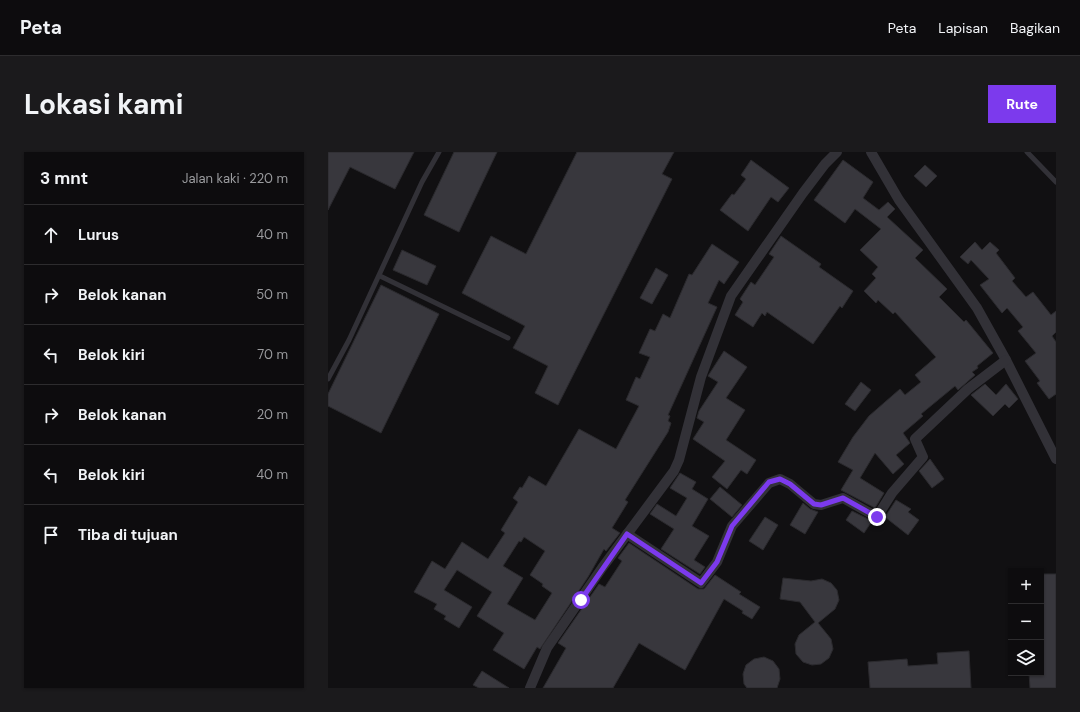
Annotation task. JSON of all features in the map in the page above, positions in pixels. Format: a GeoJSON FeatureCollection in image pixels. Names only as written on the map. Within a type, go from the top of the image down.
{"type":"FeatureCollection","features":[{"type":"Feature","properties":{"kind":"street"},"geometry":{"type":"LineString","coordinates":[[530,688],[547,648],[627,534],[674,471],[679,460],[701,377],[732,296],[803,193],[825,164],[837,152]]}},
{"type":"Feature","properties":{"kind":"street"},"geometry":{"type":"LineString","coordinates":[[871,152],[899,200],[976,308],[1006,360],[1056,459]]}},
{"type":"Feature","properties":{"kind":"street"},"geometry":{"type":"LineString","coordinates":[[627,534],[701,583],[717,562],[732,526],[769,482],[780,479],[790,484],[814,504],[821,505],[843,498],[877,517],[892,493],[923,457],[915,439],[968,389],[1006,360]]}},
{"type":"Feature","properties":{"kind":"lane"},"geometry":{"type":"LineString","coordinates":[[328,380],[380,276],[422,182],[439,152]]}},
{"type":"Feature","properties":{"kind":"lane"},"geometry":{"type":"LineString","coordinates":[[1027,152],[1056,182]]}},
{"type":"Feature","properties":{"kind":"lane"},"geometry":{"type":"LineString","coordinates":[[380,276],[508,338]]}},
{"type":"Feature","properties":{"kind":"building"},"geometry":{"type":"Polygon","coordinates":[[[328,152],[414,152],[395,189],[350,167],[328,210],[328,152]]]}},
{"type":"Feature","properties":{"kind":"building"},"geometry":{"type":"Polygon","coordinates":[[[454,152],[497,152],[459,232],[424,215],[454,152]]]}},
{"type":"Feature","properties":{"kind":"building"},"geometry":{"type":"Polygon","coordinates":[[[577,152],[674,152],[662,174],[672,179],[558,405],[535,393],[548,366],[513,348],[525,326],[462,293],[491,236],[526,254],[577,152]]]}},
{"type":"Feature","properties":{"kind":"building"},"geometry":{"type":"Polygon","coordinates":[[[751,160],[789,188],[778,202],[771,197],[748,231],[720,210],[746,179],[741,175],[751,160]]]}},
{"type":"Feature","properties":{"kind":"building"},"geometry":{"type":"Polygon","coordinates":[[[843,160],[873,182],[863,198],[879,210],[888,202],[895,209],[887,217],[923,250],[915,258],[947,289],[939,297],[964,322],[966,320],[993,353],[972,372],[975,375],[958,390],[955,386],[921,414],[923,416],[903,433],[910,443],[896,455],[904,464],[893,474],[875,453],[860,478],[884,493],[875,508],[841,490],[853,470],[838,462],[853,437],[869,416],[900,389],[905,395],[921,382],[915,375],[936,357],[895,312],[893,314],[878,300],[876,303],[864,291],[876,278],[872,274],[878,267],[860,250],[881,229],[855,209],[845,223],[814,200],[843,160]]]}},
{"type":"Feature","properties":{"kind":"building"},"geometry":{"type":"Polygon","coordinates":[[[925,165],[937,176],[926,187],[914,176],[925,165]]]}},
{"type":"Feature","properties":{"kind":"building"},"geometry":{"type":"Polygon","coordinates":[[[781,236],[821,264],[819,267],[853,291],[842,308],[840,306],[813,344],[767,312],[765,316],[762,313],[753,327],[735,315],[743,302],[740,299],[751,282],[755,285],[774,257],[769,254],[781,236]]]}},
{"type":"Feature","properties":{"kind":"building"},"geometry":{"type":"Polygon","coordinates":[[[975,242],[982,250],[990,242],[999,250],[996,253],[1015,278],[1012,281],[1026,297],[1033,292],[1051,315],[1056,311],[1056,332],[1052,336],[1056,342],[1056,394],[1049,399],[1037,383],[1040,381],[1025,361],[1036,353],[1018,331],[1023,327],[1007,308],[1002,313],[980,285],[989,279],[971,260],[968,264],[960,257],[975,242]]]}},
{"type":"Feature","properties":{"kind":"building"},"geometry":{"type":"Polygon","coordinates":[[[712,244],[739,262],[724,284],[719,280],[708,303],[717,307],[668,415],[670,416],[668,421],[671,423],[668,432],[625,500],[628,502],[612,528],[620,533],[606,551],[604,549],[588,577],[540,649],[537,647],[524,669],[493,650],[504,633],[477,616],[492,592],[457,570],[444,590],[472,607],[459,628],[444,619],[446,616],[434,609],[437,604],[414,592],[432,561],[445,569],[462,542],[488,559],[505,533],[501,530],[518,502],[513,498],[520,487],[522,488],[529,476],[546,486],[579,429],[616,449],[639,406],[626,400],[636,377],[640,379],[650,357],[639,353],[650,329],[655,331],[663,314],[670,318],[689,274],[692,275],[712,244]],[[524,537],[521,542],[519,541],[503,566],[523,578],[507,604],[535,620],[552,593],[542,586],[543,584],[530,575],[545,551],[524,537]]]}},
{"type":"Feature","properties":{"kind":"building"},"geometry":{"type":"Polygon","coordinates":[[[402,250],[436,266],[427,285],[393,270],[402,250]]]}},
{"type":"Feature","properties":{"kind":"building"},"geometry":{"type":"Polygon","coordinates":[[[656,268],[668,275],[652,304],[640,298],[656,268]]]}},
{"type":"Feature","properties":{"kind":"building"},"geometry":{"type":"Polygon","coordinates":[[[381,285],[439,314],[381,433],[328,406],[328,394],[381,285]]]}},
{"type":"Feature","properties":{"kind":"building"},"geometry":{"type":"Polygon","coordinates":[[[724,351],[747,367],[726,398],[745,410],[726,440],[756,460],[747,474],[741,470],[727,489],[712,477],[725,461],[693,439],[704,422],[697,418],[699,411],[718,382],[708,376],[724,351]]]}},
{"type":"Feature","properties":{"kind":"building"},"geometry":{"type":"Polygon","coordinates":[[[861,382],[871,390],[855,411],[845,404],[861,382]]]}},
{"type":"Feature","properties":{"kind":"building"},"geometry":{"type":"Polygon","coordinates":[[[985,384],[996,395],[1006,384],[1018,399],[1009,408],[1005,404],[993,416],[971,395],[985,384]]]}},
{"type":"Feature","properties":{"kind":"building"},"geometry":{"type":"Polygon","coordinates":[[[930,459],[944,479],[932,488],[919,471],[930,459]]]}},
{"type":"Feature","properties":{"kind":"building"},"geometry":{"type":"Polygon","coordinates":[[[680,473],[696,482],[692,489],[708,499],[692,526],[709,536],[694,560],[705,567],[700,574],[661,549],[674,529],[650,514],[657,504],[676,516],[687,498],[670,488],[680,473]]]}},
{"type":"Feature","properties":{"kind":"building"},"geometry":{"type":"Polygon","coordinates":[[[720,487],[742,505],[732,517],[710,499],[720,487]]]}},
{"type":"Feature","properties":{"kind":"building"},"geometry":{"type":"Polygon","coordinates":[[[896,500],[911,509],[908,512],[919,520],[908,535],[885,517],[896,500]]]}},
{"type":"Feature","properties":{"kind":"building"},"geometry":{"type":"Polygon","coordinates":[[[803,503],[810,509],[818,512],[805,534],[790,525],[803,503]]]}},
{"type":"Feature","properties":{"kind":"building"},"geometry":{"type":"Polygon","coordinates":[[[852,511],[872,521],[864,533],[846,520],[852,511]]]}},
{"type":"Feature","properties":{"kind":"building"},"geometry":{"type":"Polygon","coordinates":[[[765,517],[778,525],[763,550],[749,541],[765,517]]]}},
{"type":"Feature","properties":{"kind":"building"},"geometry":{"type":"Polygon","coordinates":[[[629,543],[698,589],[704,589],[715,575],[741,592],[739,594],[760,607],[752,619],[742,613],[743,611],[724,599],[685,670],[639,643],[613,688],[543,688],[566,648],[558,643],[599,584],[605,587],[622,561],[618,558],[629,543]]]}},
{"type":"Feature","properties":{"kind":"building"},"geometry":{"type":"Polygon","coordinates":[[[1044,574],[1056,574],[1056,688],[1030,688],[1029,676],[1044,676],[1044,574]]]}},
{"type":"Feature","properties":{"kind":"building"},"geometry":{"type":"Polygon","coordinates":[[[783,578],[811,581],[822,579],[831,583],[837,590],[839,600],[835,609],[818,623],[831,639],[833,649],[829,658],[821,664],[812,665],[803,662],[796,654],[795,644],[799,635],[815,622],[800,602],[780,599],[783,578]]]}},
{"type":"Feature","properties":{"kind":"building"},"geometry":{"type":"Polygon","coordinates":[[[969,651],[971,688],[870,688],[868,662],[907,659],[908,666],[938,664],[937,653],[969,651]]]}},
{"type":"Feature","properties":{"kind":"building"},"geometry":{"type":"Polygon","coordinates":[[[764,657],[773,661],[779,669],[780,679],[777,688],[747,688],[744,684],[743,674],[746,665],[754,659],[764,657]]]}},
{"type":"Feature","properties":{"kind":"building"},"geometry":{"type":"Polygon","coordinates":[[[482,671],[509,688],[479,688],[473,685],[482,671]]]}},
{"type":"Feature","properties":{"kind":"route"},"geometry":{"type":"LineString","coordinates":[[581,600],[627,534],[701,583],[705,580],[717,562],[732,526],[748,509],[769,482],[780,479],[790,484],[814,504],[821,505],[843,498],[877,517]]}}]}
